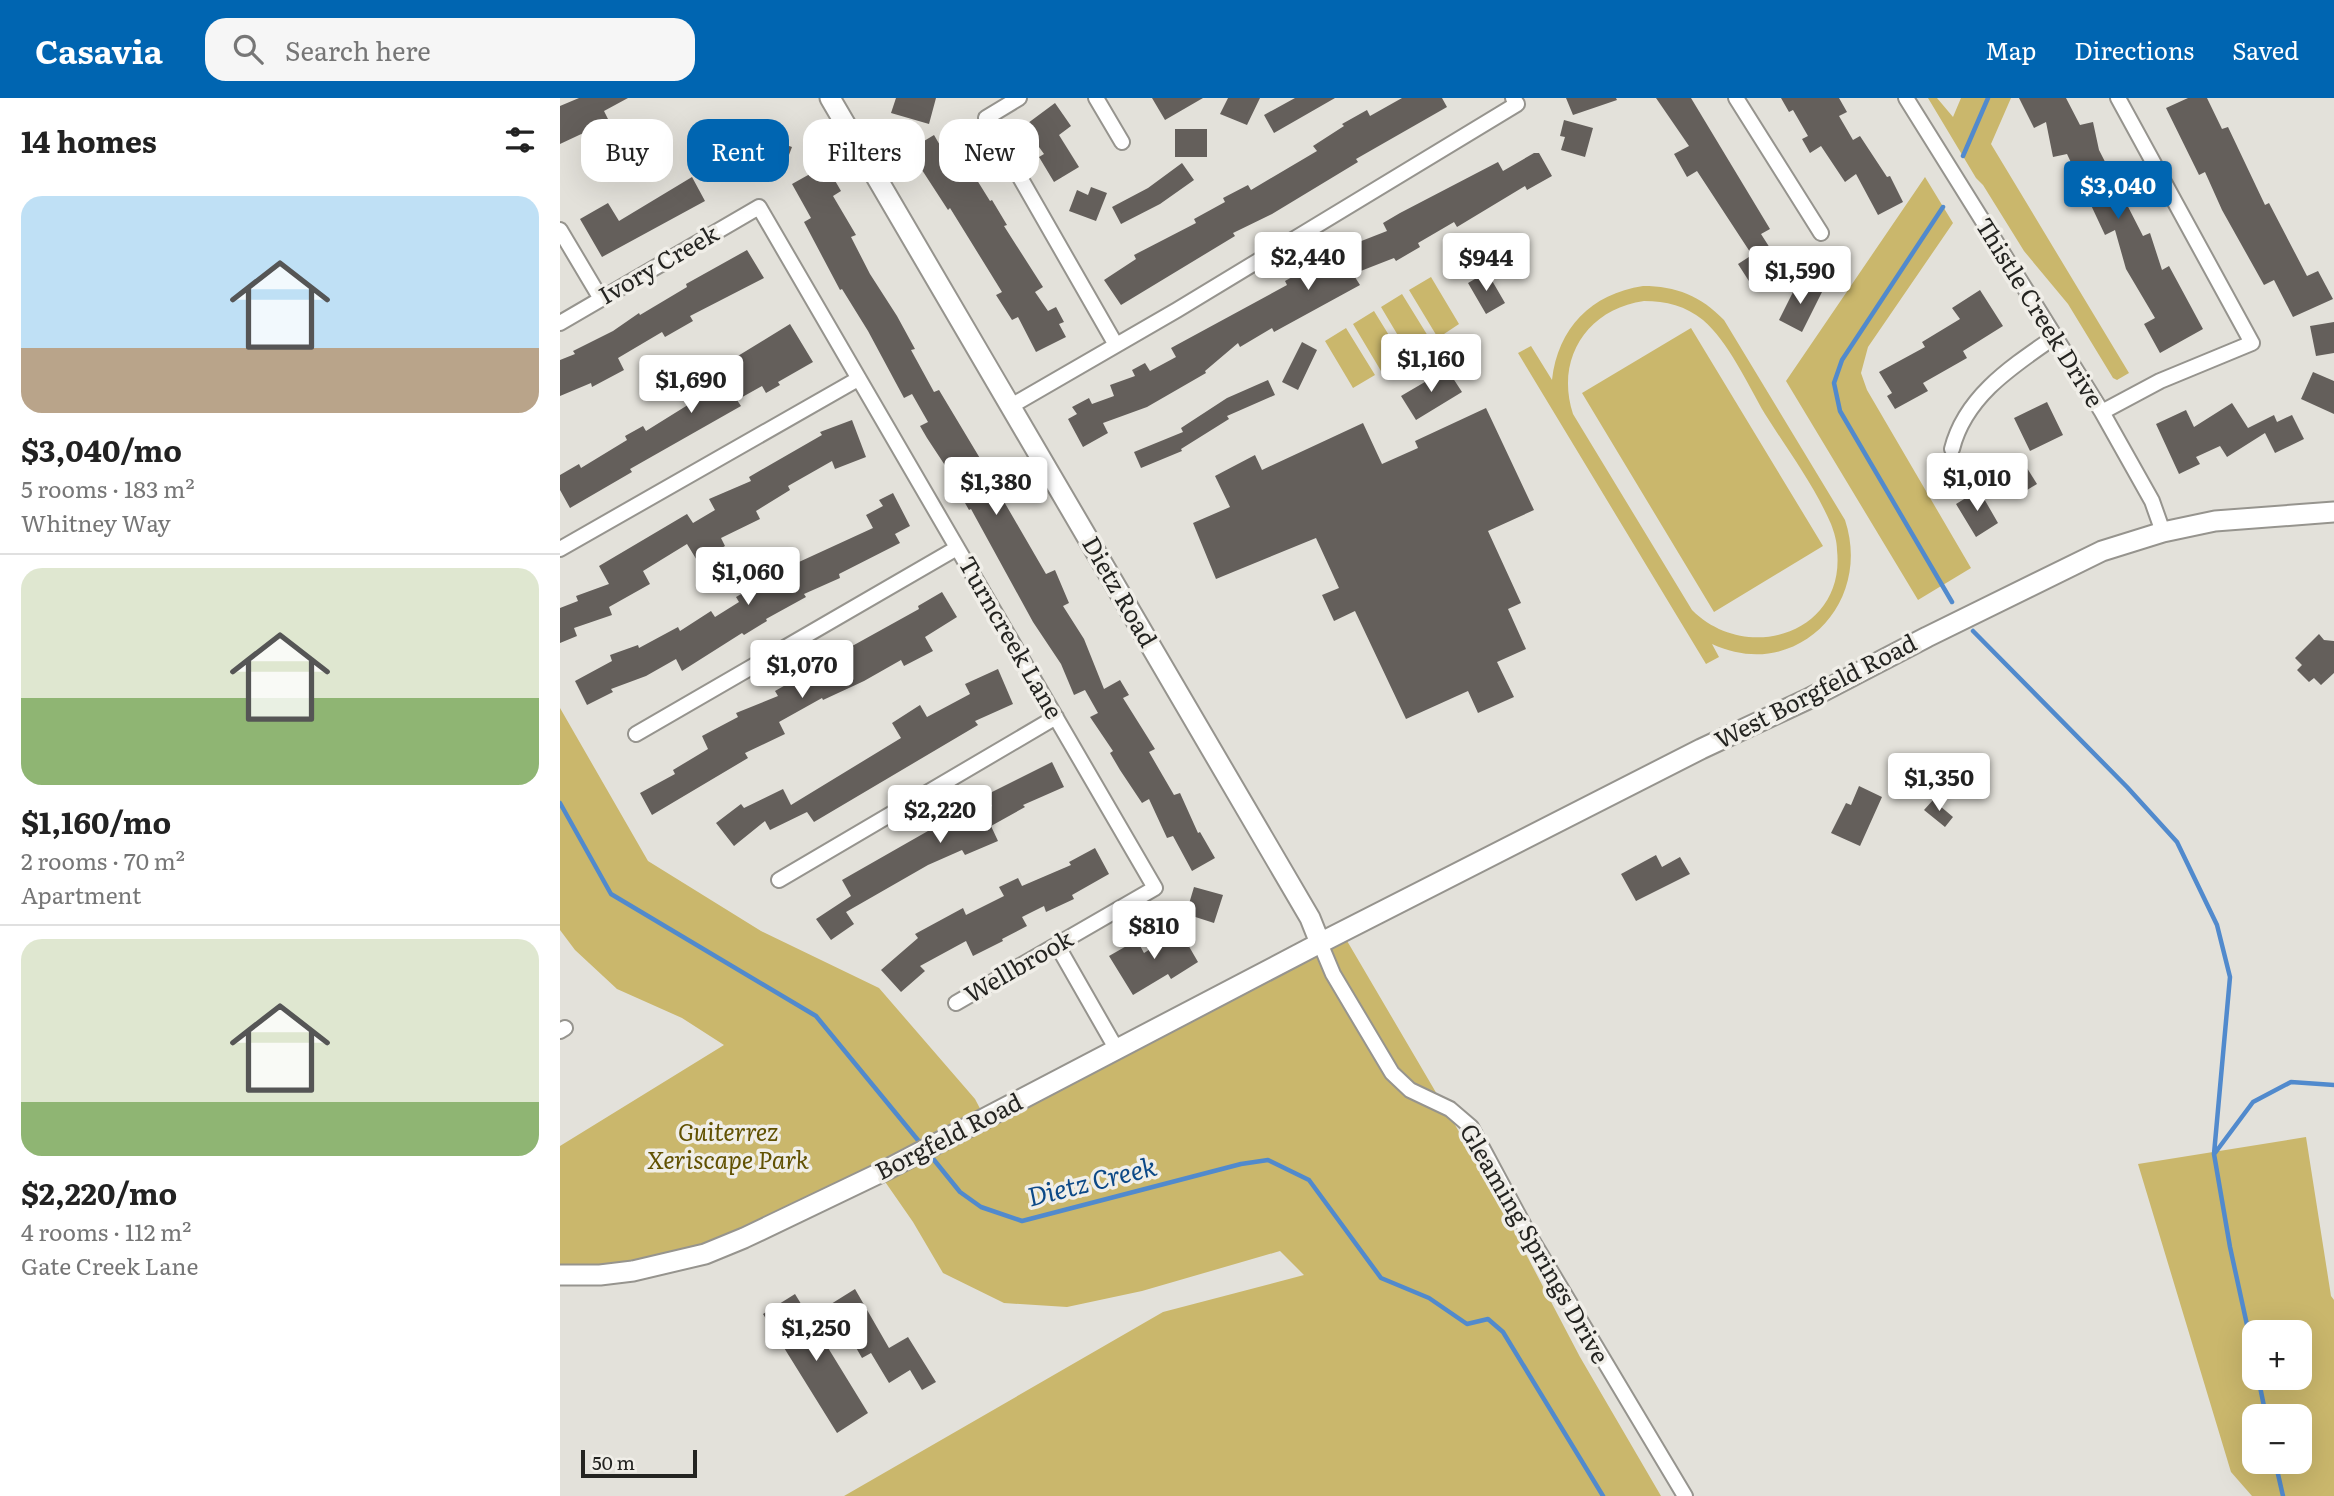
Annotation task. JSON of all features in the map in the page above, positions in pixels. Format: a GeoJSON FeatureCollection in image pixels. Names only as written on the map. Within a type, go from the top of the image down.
{"type":"FeatureCollection","features":[{"type":"Feature","properties":{"kind":"street","name":"Dietz Road"},"geometry":{"type":"LineString","coordinates":[[830,98],[1310,918],[1321,943]]}},
{"type":"Feature","properties":{"kind":"street"},"geometry":{"type":"LineString","coordinates":[[1019,98],[986,118],[1116,345]]}},
{"type":"Feature","properties":{"kind":"street"},"geometry":{"type":"LineString","coordinates":[[1096,98],[1122,142]]}},
{"type":"Feature","properties":{"kind":"street"},"geometry":{"type":"LineString","coordinates":[[1011,406],[1517,104],[1513,98]]}},
{"type":"Feature","properties":{"kind":"street"},"geometry":{"type":"LineString","coordinates":[[1736,98],[1821,233]]}},
{"type":"Feature","properties":{"kind":"street","name":"Thistle Creek Drive"},"geometry":{"type":"LineString","coordinates":[[1906,98],[2053,338],[2102,412],[2156,509],[2163,533]]}},
{"type":"Feature","properties":{"kind":"street"},"geometry":{"type":"LineString","coordinates":[[2102,412],[2160,381],[2252,343],[2118,98]]}},
{"type":"Feature","properties":{"kind":"street","name":"Ivory Creek"},"geometry":{"type":"LineString","coordinates":[[560,323],[759,208]]}},
{"type":"Feature","properties":{"kind":"street","name":"Turncreek Lane"},"geometry":{"type":"LineString","coordinates":[[759,208],[1155,888]]}},
{"type":"Feature","properties":{"kind":"street"},"geometry":{"type":"LineString","coordinates":[[560,230],[601,299]]}},
{"type":"Feature","properties":{"kind":"street"},"geometry":{"type":"LineString","coordinates":[[1952,449],[1957,431],[1971,407],[2008,369],[2053,338]]}},
{"type":"Feature","properties":{"kind":"street"},"geometry":{"type":"LineString","coordinates":[[560,550],[858,379]]}},
{"type":"Feature","properties":{"kind":"street","name":"West Borgfeld Road"},"geometry":{"type":"LineString","coordinates":[[1321,943],[2102,551],[2215,521],[2334,512]]}},
{"type":"Feature","properties":{"kind":"street"},"geometry":{"type":"LineString","coordinates":[[636,734],[957,548]]}},
{"type":"Feature","properties":{"kind":"street"},"geometry":{"type":"LineString","coordinates":[[779,880],[1056,717]]}},
{"type":"Feature","properties":{"kind":"street","name":"Wellbrook"},"geometry":{"type":"LineString","coordinates":[[956,1003],[1155,888]]}},
{"type":"Feature","properties":{"kind":"street","name":"Borgfeld Road"},"geometry":{"type":"LineString","coordinates":[[560,1275],[600,1275],[633,1271],[705,1254],[886,1170],[1321,943]]}},
{"type":"Feature","properties":{"kind":"street","name":"Gleaming Springs Drive"},"geometry":{"type":"LineString","coordinates":[[1321,943],[1333,974],[1392,1073],[1410,1090],[1450,1109],[1471,1127],[1535,1246],[1685,1496]]}},
{"type":"Feature","properties":{"kind":"street"},"geometry":{"type":"LineString","coordinates":[[1057,945],[1117,1050]]}},
{"type":"Feature","properties":{"kind":"green space"},"geometry":{"type":"Polygon","coordinates":[[[1928,98],[1937,98],[1953,117],[1961,98],[2011,98],[1991,144],[2129,373],[2117,380],[2113,378],[2068,304],[2024,251],[1928,98]]]}},
{"type":"Feature","properties":{"kind":"green space"},"geometry":{"type":"Polygon","coordinates":[[[1925,177],[1953,223],[1868,347],[1861,373],[1867,390],[1971,568],[1918,600],[1786,381],[1925,177]]]}},
{"type":"Feature","properties":{"kind":"green space"},"geometry":{"type":"Polygon","coordinates":[[[1431,277],[1459,324],[1438,338],[1409,290],[1431,277]]]}},
{"type":"Feature","properties":{"kind":"green space"},"geometry":{"type":"Polygon","coordinates":[[[1643,286],[1677,290],[1697,299],[1724,320],[1845,520],[1851,551],[1848,580],[1837,606],[1820,628],[1798,644],[1772,653],[1743,653],[1712,644],[1719,657],[1706,664],[1518,353],[1531,346],[1552,380],[1561,344],[1580,316],[1608,297],[1643,286]],[[1652,301],[1624,306],[1606,314],[1580,340],[1568,374],[1573,414],[1692,610],[1714,627],[1739,636],[1764,637],[1788,632],[1810,620],[1826,602],[1836,579],[1837,547],[1831,524],[1808,481],[1721,339],[1690,311],[1668,303],[1652,301]]]}},
{"type":"Feature","properties":{"kind":"green space"},"geometry":{"type":"Polygon","coordinates":[[[1402,294],[1431,341],[1409,354],[1381,307],[1402,294]]]}},
{"type":"Feature","properties":{"kind":"green space"},"geometry":{"type":"Polygon","coordinates":[[[1374,311],[1403,358],[1381,371],[1353,324],[1374,311]]]}},
{"type":"Feature","properties":{"kind":"green space"},"geometry":{"type":"Polygon","coordinates":[[[1346,328],[1375,375],[1353,388],[1325,341],[1346,328]]]}},
{"type":"Feature","properties":{"kind":"green space"},"geometry":{"type":"Polygon","coordinates":[[[1691,328],[1823,546],[1714,612],[1582,393],[1691,328]]]}},
{"type":"Feature","properties":{"kind":"green space","name":"Guiterrez Xeriscape Park"},"geometry":{"type":"Polygon","coordinates":[[[560,708],[648,861],[761,931],[879,988],[975,1099],[985,1118],[1343,934],[1485,1176],[1580,1357],[1661,1496],[844,1496],[1163,1312],[1304,1275],[1280,1251],[1142,1291],[1067,1307],[1004,1303],[943,1273],[913,1222],[879,1173],[705,1254],[560,1275],[560,1146],[724,1045],[682,1018],[617,989],[575,950],[560,930],[560,708]]]}},
{"type":"Feature","properties":{"kind":"green space"},"geometry":{"type":"Polygon","coordinates":[[[2306,1137],[2331,1296],[2334,1300],[2334,1496],[2252,1496],[2231,1472],[2138,1164],[2306,1137]]]}},
{"type":"Feature","properties":{"kind":"building"},"geometry":{"type":"Polygon","coordinates":[[[579,98],[628,98],[604,111],[608,119],[581,119],[581,134],[560,144],[560,106],[579,98]]]}},
{"type":"Feature","properties":{"kind":"building"},"geometry":{"type":"Polygon","coordinates":[[[896,98],[936,98],[929,124],[925,123],[925,119],[912,119],[891,113],[896,98]]]}},
{"type":"Feature","properties":{"kind":"building"},"geometry":{"type":"Polygon","coordinates":[[[1152,98],[1203,98],[1165,120],[1152,98]]]}},
{"type":"Feature","properties":{"kind":"building"},"geometry":{"type":"Polygon","coordinates":[[[1228,98],[1260,98],[1247,125],[1220,114],[1228,98]]]}},
{"type":"Feature","properties":{"kind":"building"},"geometry":{"type":"Polygon","coordinates":[[[1295,98],[1335,98],[1274,133],[1264,115],[1295,98]]]}},
{"type":"Feature","properties":{"kind":"building"},"geometry":{"type":"Polygon","coordinates":[[[1402,98],[1442,98],[1447,107],[1356,159],[1358,162],[1272,214],[1233,233],[1235,236],[1121,305],[1104,280],[1136,259],[1134,255],[1196,223],[1194,219],[1225,202],[1223,198],[1248,185],[1251,190],[1317,151],[1313,146],[1344,126],[1342,124],[1367,110],[1370,116],[1402,98]]]}},
{"type":"Feature","properties":{"kind":"building"},"geometry":{"type":"Polygon","coordinates":[[[1566,98],[1616,98],[1617,100],[1573,115],[1566,98]]]}},
{"type":"Feature","properties":{"kind":"building"},"geometry":{"type":"Polygon","coordinates":[[[1656,98],[1691,98],[1770,229],[1761,234],[1784,270],[1754,289],[1738,264],[1752,255],[1697,171],[1687,177],[1674,154],[1689,146],[1656,98]]]}},
{"type":"Feature","properties":{"kind":"building"},"geometry":{"type":"Polygon","coordinates":[[[1781,98],[1839,98],[1847,112],[1839,116],[1853,140],[1860,136],[1887,177],[1890,176],[1903,202],[1878,215],[1856,174],[1845,182],[1821,146],[1810,153],[1802,139],[1808,136],[1793,110],[1789,112],[1781,98]]]}},
{"type":"Feature","properties":{"kind":"building"},"geometry":{"type":"Polygon","coordinates":[[[2019,98],[2066,98],[2080,125],[2093,122],[2099,150],[2143,236],[2150,233],[2162,270],[2169,266],[2203,329],[2160,353],[2144,324],[2155,318],[2126,269],[2115,230],[2105,235],[2067,154],[2053,157],[2046,122],[2034,128],[2019,98]]]}},
{"type":"Feature","properties":{"kind":"building"},"geometry":{"type":"Polygon","coordinates":[[[2188,98],[2207,98],[2222,129],[2228,127],[2265,205],[2269,203],[2307,276],[2318,271],[2333,299],[2293,317],[2274,280],[2264,285],[2222,210],[2205,172],[2199,175],[2166,108],[2188,98]]]}},
{"type":"Feature","properties":{"kind":"building"},"geometry":{"type":"Polygon","coordinates":[[[1055,103],[1071,126],[1059,135],[1079,167],[1054,182],[1039,157],[1044,154],[1039,147],[1039,119],[1033,119],[1055,103]]]}},
{"type":"Feature","properties":{"kind":"building"},"geometry":{"type":"Polygon","coordinates":[[[1564,120],[1593,128],[1585,157],[1561,150],[1565,137],[1560,136],[1564,120]]]}},
{"type":"Feature","properties":{"kind":"building"},"geometry":{"type":"Polygon","coordinates":[[[1175,129],[1207,129],[1207,157],[1175,157],[1175,129]]]}},
{"type":"Feature","properties":{"kind":"building"},"geometry":{"type":"Polygon","coordinates":[[[934,135],[939,144],[939,182],[978,182],[990,201],[992,200],[1007,225],[1004,226],[1043,287],[1035,292],[1048,311],[1056,307],[1064,322],[1059,324],[1066,337],[1036,352],[1018,317],[1012,320],[996,295],[1002,292],[950,208],[948,210],[925,175],[925,140],[934,135]]]}},
{"type":"Feature","properties":{"kind":"building"},"geometry":{"type":"Polygon","coordinates":[[[1534,153],[1539,153],[1552,176],[1527,190],[1525,186],[1457,227],[1454,222],[1418,243],[1420,247],[1396,261],[1394,258],[1353,274],[1360,285],[1274,332],[1272,328],[1240,347],[1238,343],[1205,371],[1206,373],[1147,407],[1103,423],[1108,433],[1083,447],[1068,419],[1077,414],[1072,407],[1089,398],[1092,404],[1114,396],[1110,385],[1135,376],[1132,370],[1145,363],[1150,371],[1176,357],[1171,348],[1287,285],[1285,281],[1346,247],[1387,231],[1383,223],[1400,213],[1498,162],[1503,171],[1534,153]]]}},
{"type":"Feature","properties":{"kind":"building"},"geometry":{"type":"Polygon","coordinates":[[[1182,163],[1194,180],[1160,204],[1121,224],[1112,207],[1148,188],[1182,163]]]}},
{"type":"Feature","properties":{"kind":"building"},"geometry":{"type":"Polygon","coordinates":[[[803,178],[803,182],[836,182],[841,191],[833,196],[856,235],[851,237],[915,349],[911,350],[934,392],[939,390],[984,465],[993,459],[1009,488],[999,493],[1046,574],[1055,570],[1069,603],[1063,606],[1084,639],[1104,689],[1120,680],[1129,695],[1123,698],[1155,749],[1149,752],[1174,795],[1180,793],[1198,833],[1200,832],[1215,858],[1192,871],[1173,836],[1167,838],[1149,799],[1142,803],[1120,770],[1110,753],[1113,751],[1090,717],[1098,713],[1085,690],[1074,695],[1061,664],[1033,622],[971,509],[969,510],[961,496],[969,492],[956,470],[950,473],[927,438],[920,426],[928,422],[912,394],[904,398],[868,331],[842,289],[840,290],[804,222],[811,218],[792,184],[803,178]]]}},
{"type":"Feature","properties":{"kind":"building"},"geometry":{"type":"Polygon","coordinates":[[[687,180],[695,182],[705,201],[602,257],[580,219],[608,203],[619,221],[687,180]]]}},
{"type":"Feature","properties":{"kind":"building"},"geometry":{"type":"Polygon","coordinates":[[[1091,187],[1107,193],[1096,221],[1069,211],[1077,190],[1088,195],[1091,187]]]}},
{"type":"Feature","properties":{"kind":"building"},"geometry":{"type":"Polygon","coordinates":[[[747,250],[764,278],[690,316],[693,321],[665,337],[662,332],[618,358],[624,370],[592,387],[591,383],[560,396],[560,360],[575,354],[573,351],[613,331],[639,313],[640,315],[687,287],[686,284],[747,250]]]}},
{"type":"Feature","properties":{"kind":"building"},"geometry":{"type":"Polygon","coordinates":[[[1487,272],[1505,303],[1486,314],[1468,283],[1487,272]]]}},
{"type":"Feature","properties":{"kind":"building"},"geometry":{"type":"Polygon","coordinates":[[[1799,280],[1822,292],[1802,332],[1779,320],[1799,280]]]}},
{"type":"Feature","properties":{"kind":"building"},"geometry":{"type":"Polygon","coordinates":[[[1980,290],[2003,326],[1963,351],[1967,358],[1923,383],[1928,391],[1895,409],[1887,396],[1892,393],[1879,372],[1925,347],[1922,342],[1960,319],[1952,308],[1980,290]]]}},
{"type":"Feature","properties":{"kind":"building"},"geometry":{"type":"Polygon","coordinates":[[[2334,322],[2334,353],[2316,356],[2310,326],[2334,322]]]}},
{"type":"Feature","properties":{"kind":"building"},"geometry":{"type":"Polygon","coordinates":[[[790,324],[813,362],[778,382],[780,385],[766,393],[762,386],[737,400],[741,406],[630,469],[632,472],[570,508],[560,490],[560,475],[579,464],[581,468],[627,440],[625,436],[643,426],[646,431],[736,375],[728,362],[790,324]]]}},
{"type":"Feature","properties":{"kind":"building"},"geometry":{"type":"Polygon","coordinates":[[[1302,342],[1317,350],[1298,390],[1282,382],[1302,342]]]}},
{"type":"Feature","properties":{"kind":"building"},"geometry":{"type":"Polygon","coordinates":[[[1447,369],[1462,392],[1416,420],[1401,396],[1447,369]]]}},
{"type":"Feature","properties":{"kind":"building"},"geometry":{"type":"Polygon","coordinates":[[[2313,372],[2334,381],[2334,414],[2301,399],[2313,372]]]}},
{"type":"Feature","properties":{"kind":"building"},"geometry":{"type":"Polygon","coordinates":[[[1268,380],[1275,395],[1227,416],[1229,419],[1181,449],[1182,451],[1141,468],[1134,452],[1183,432],[1181,428],[1227,398],[1268,380]]]}},
{"type":"Feature","properties":{"kind":"building"},"geometry":{"type":"Polygon","coordinates":[[[2047,402],[2063,435],[2030,451],[2014,418],[2047,402]]]}},
{"type":"Feature","properties":{"kind":"building"},"geometry":{"type":"Polygon","coordinates":[[[2232,403],[2248,428],[2274,415],[2277,422],[2292,415],[2304,439],[2275,453],[2265,433],[2227,457],[2220,446],[2196,457],[2200,464],[2179,474],[2156,424],[2186,410],[2194,427],[2232,403]]]}},
{"type":"Feature","properties":{"kind":"building"},"geometry":{"type":"Polygon","coordinates":[[[1486,408],[1534,510],[1488,531],[1521,603],[1508,609],[1526,649],[1497,662],[1514,697],[1478,713],[1468,691],[1406,719],[1355,611],[1334,621],[1322,595],[1339,588],[1316,538],[1216,579],[1193,523],[1230,507],[1215,476],[1255,455],[1262,470],[1363,423],[1382,464],[1418,448],[1415,441],[1486,408]]]}},
{"type":"Feature","properties":{"kind":"building"},"geometry":{"type":"Polygon","coordinates":[[[852,420],[866,457],[835,469],[832,461],[788,486],[790,490],[756,511],[760,519],[721,538],[725,546],[698,562],[687,544],[643,571],[650,584],[609,607],[612,615],[574,628],[577,636],[560,643],[560,608],[578,601],[576,596],[609,584],[599,566],[687,514],[693,523],[715,510],[709,499],[751,481],[749,477],[822,435],[820,432],[852,420]]]}},
{"type":"Feature","properties":{"kind":"building"},"geometry":{"type":"Polygon","coordinates":[[[2022,460],[2037,484],[2014,498],[1999,474],[2022,460]]]}},
{"type":"Feature","properties":{"kind":"building"},"geometry":{"type":"Polygon","coordinates":[[[1979,490],[1998,523],[1976,537],[1956,504],[1979,490]]]}},
{"type":"Feature","properties":{"kind":"building"},"geometry":{"type":"Polygon","coordinates":[[[893,493],[910,526],[895,534],[900,543],[839,574],[840,578],[804,594],[806,597],[682,671],[676,659],[646,676],[611,689],[613,692],[587,705],[575,681],[612,661],[610,655],[638,645],[639,648],[678,627],[680,631],[711,611],[715,617],[739,602],[736,597],[757,585],[755,580],[785,562],[788,567],[873,528],[866,515],[883,506],[879,500],[893,493]]]}},
{"type":"Feature","properties":{"kind":"building"},"geometry":{"type":"Polygon","coordinates":[[[942,592],[957,617],[925,637],[933,651],[904,666],[901,660],[779,722],[785,734],[745,753],[748,758],[652,815],[640,793],[675,774],[673,770],[708,749],[702,736],[738,717],[736,713],[778,696],[775,691],[810,671],[809,669],[822,664],[824,668],[849,657],[845,650],[919,609],[918,606],[942,592]]]}},
{"type":"Feature","properties":{"kind":"building"},"geometry":{"type":"Polygon","coordinates":[[[2319,634],[2324,640],[2334,641],[2334,673],[2321,685],[2314,678],[2309,682],[2297,670],[2302,665],[2295,658],[2319,634]]]}},
{"type":"Feature","properties":{"kind":"building"},"geometry":{"type":"Polygon","coordinates":[[[998,669],[1013,704],[975,721],[978,725],[814,822],[807,812],[770,830],[765,821],[734,846],[716,823],[741,804],[744,808],[783,789],[791,805],[901,738],[892,723],[920,705],[927,717],[970,694],[965,684],[998,669]]]}},
{"type":"Feature","properties":{"kind":"building"},"geometry":{"type":"Polygon","coordinates":[[[1052,762],[1064,787],[1023,805],[1025,807],[991,826],[998,841],[965,855],[962,850],[928,865],[846,912],[854,924],[831,940],[816,919],[851,896],[842,880],[961,813],[963,818],[992,806],[986,795],[1052,762]]]}},
{"type":"Feature","properties":{"kind":"building"},"geometry":{"type":"Polygon","coordinates":[[[1859,786],[1882,797],[1860,846],[1831,833],[1846,803],[1851,805],[1859,786]]]}},
{"type":"Feature","properties":{"kind":"building"},"geometry":{"type":"Polygon","coordinates":[[[1933,800],[1953,817],[1945,827],[1924,810],[1933,800]]]}},
{"type":"Feature","properties":{"kind":"building"},"geometry":{"type":"Polygon","coordinates":[[[1095,848],[1109,874],[1072,895],[1074,899],[1046,912],[1044,906],[1022,917],[1027,926],[1002,939],[1003,941],[973,956],[966,941],[920,966],[925,971],[901,992],[881,970],[918,938],[915,934],[963,908],[966,915],[1004,896],[999,887],[1018,878],[1022,886],[1071,865],[1069,862],[1095,848]]]}},
{"type":"Feature","properties":{"kind":"building"},"geometry":{"type":"Polygon","coordinates":[[[1656,855],[1662,867],[1680,857],[1690,874],[1636,901],[1621,874],[1656,855]]]}},
{"type":"Feature","properties":{"kind":"building"},"geometry":{"type":"Polygon","coordinates":[[[1194,887],[1223,895],[1214,923],[1186,914],[1194,887]]]}},
{"type":"Feature","properties":{"kind":"building"},"geometry":{"type":"Polygon","coordinates":[[[1176,924],[1198,962],[1171,979],[1168,974],[1133,995],[1109,956],[1137,940],[1144,953],[1166,939],[1162,932],[1176,924]]]}},
{"type":"Feature","properties":{"kind":"building"},"geometry":{"type":"Polygon","coordinates":[[[855,1289],[889,1348],[908,1337],[936,1382],[922,1390],[910,1370],[889,1383],[871,1353],[862,1358],[831,1304],[855,1289]]]}},
{"type":"Feature","properties":{"kind":"building"},"geometry":{"type":"Polygon","coordinates":[[[795,1294],[868,1413],[837,1433],[763,1314],[795,1294]]]}},
{"type":"Feature","properties":{"kind":"waterway"},"geometry":{"type":"LineString","coordinates":[[1963,156],[1988,98]]}},
{"type":"Feature","properties":{"kind":"waterway"},"geometry":{"type":"LineString","coordinates":[[1943,207],[1842,360],[1834,383],[1840,411],[1952,602]]}},
{"type":"Feature","properties":{"kind":"waterway"},"geometry":{"type":"LineString","coordinates":[[1973,631],[2127,787],[2177,842],[2217,925],[2230,977],[2214,1154],[2246,1320]]}},
{"type":"Feature","properties":{"kind":"waterway","name":"Dietz Creek"},"geometry":{"type":"LineString","coordinates":[[560,803],[611,894],[816,1016],[922,1145]]}},
{"type":"Feature","properties":{"kind":"waterway"},"geometry":{"type":"LineString","coordinates":[[2215,1153],[2253,1102],[2291,1082],[2334,1085]]}},
{"type":"Feature","properties":{"kind":"waterway","name":"Dietz Creek"},"geometry":{"type":"LineString","coordinates":[[930,1155],[960,1192],[981,1207],[1022,1221],[1241,1164],[1268,1160],[1309,1180],[1381,1278],[1429,1298],[1467,1324],[1488,1319],[1503,1332],[1603,1496]]}},
{"type":"Feature","properties":{"kind":"waterway"},"geometry":{"type":"LineString","coordinates":[[2261,1390],[2264,1404]]}},
{"type":"Feature","properties":{"kind":"waterway"},"geometry":{"type":"LineString","coordinates":[[2278,1474],[2283,1496]]}}]}
